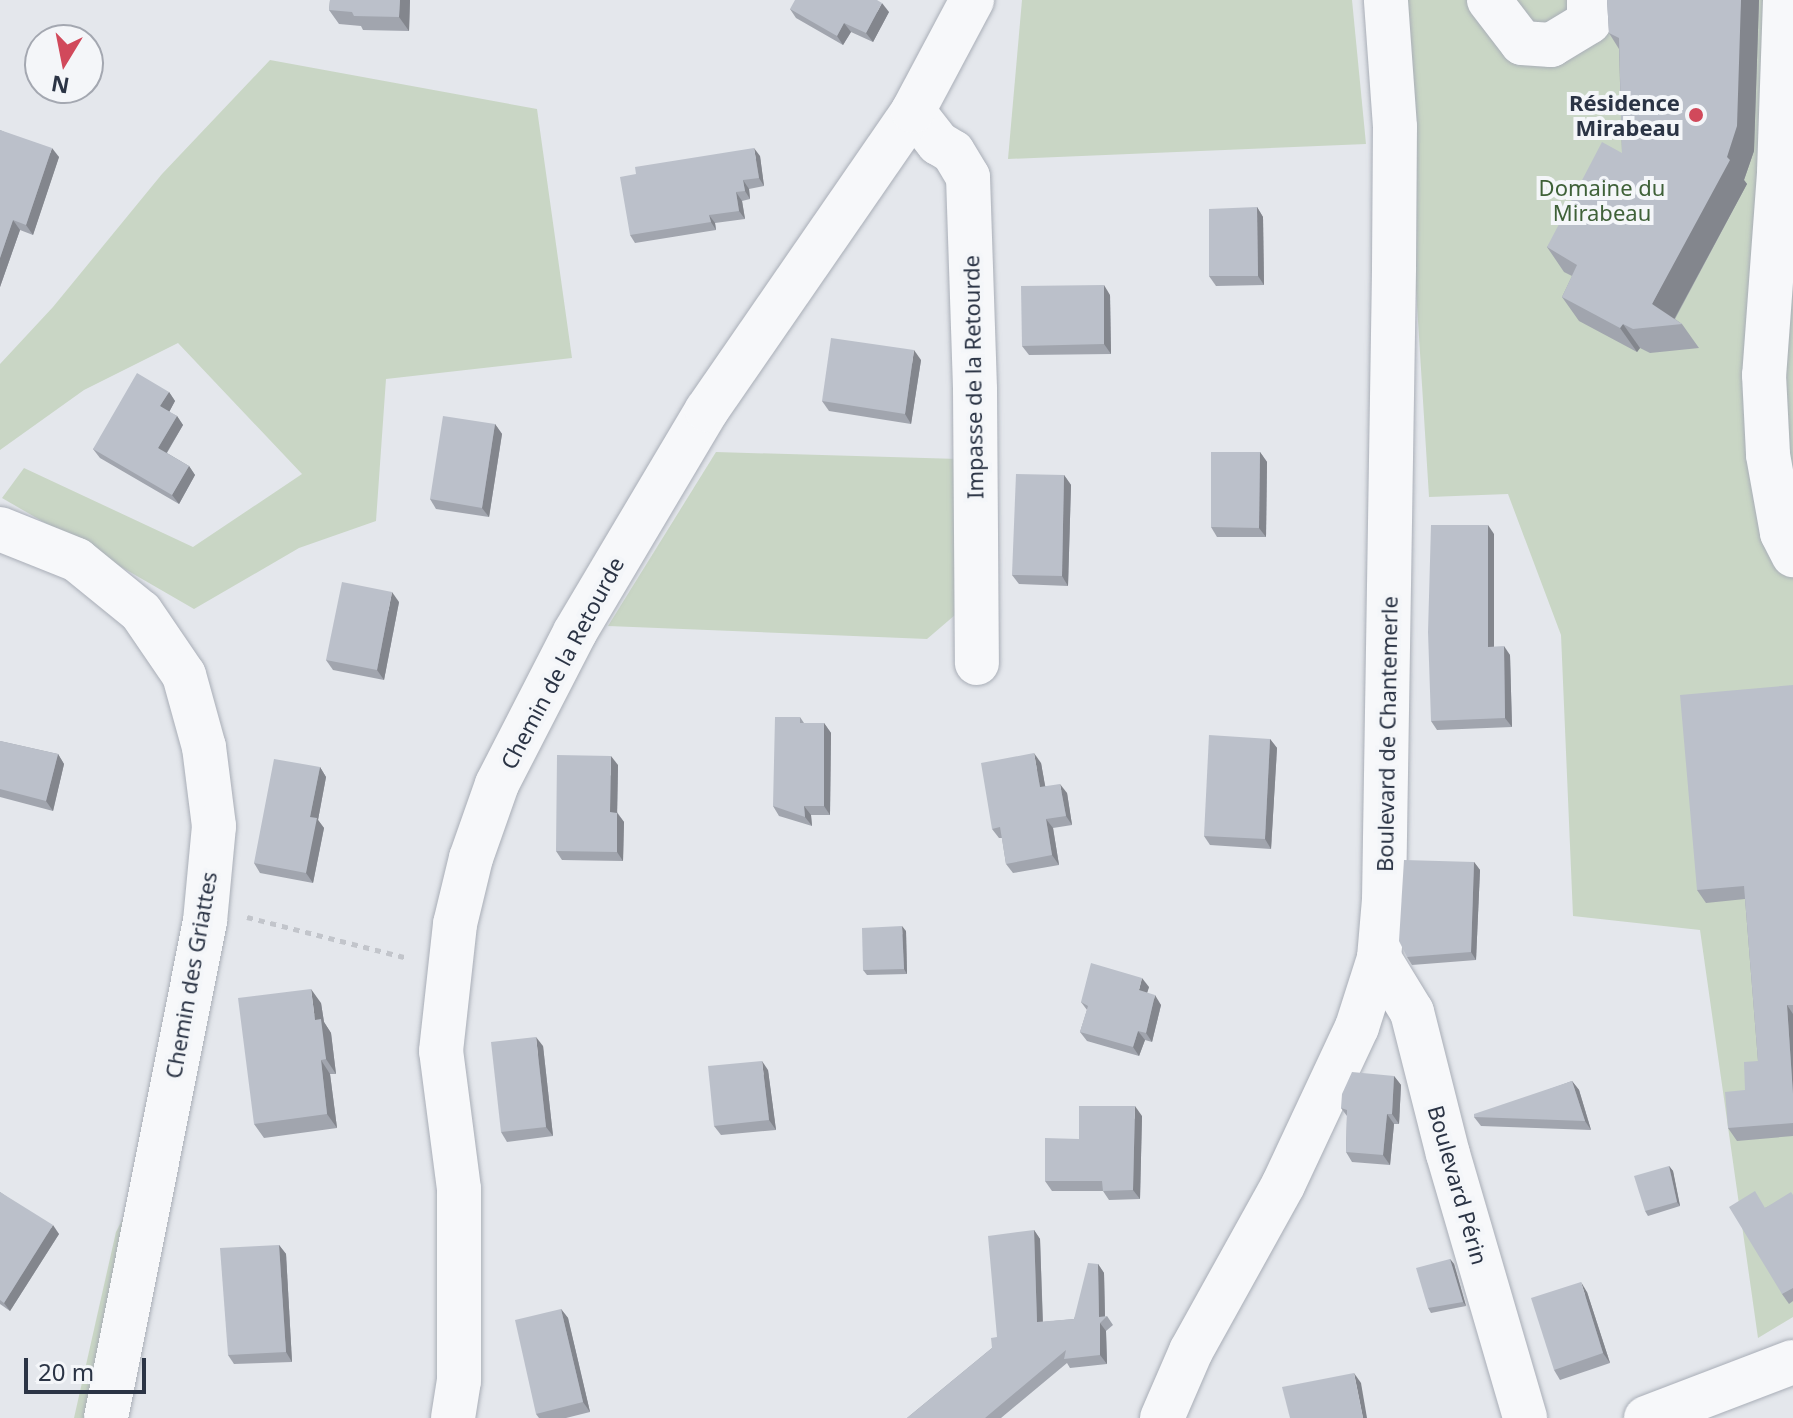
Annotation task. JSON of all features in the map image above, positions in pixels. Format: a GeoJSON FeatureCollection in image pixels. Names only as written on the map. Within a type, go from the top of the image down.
{"type":"FeatureCollection","features":[{"type":"Feature","properties":{"kind":"street","name":"Chemin de la Retourde"},"geometry":{"type":"LineString","coordinates":[[453,1418],[459,1381],[459,1189],[441,1051],[448,968],[471,858],[497,784],[575,632],[707,410],[916,129],[972,0]]}},
{"type":"Feature","properties":{"kind":"street","name":"Boulevard de Chantemerle"},"geometry":{"type":"LineString","coordinates":[[1162,1418],[1191,1351],[1290,1170],[1357,1027],[1379,958],[1385,870],[1394,267],[1395,127],[1386,0]]}},
{"type":"Feature","properties":{"kind":"street"},"geometry":{"type":"LineString","coordinates":[[1489,0],[1522,43],[1551,45],[1589,22],[1589,0]]}},
{"type":"Feature","properties":{"kind":"street"},"geometry":{"type":"LineString","coordinates":[[1785,0],[1779,173],[1764,375],[1768,455],[1782,533],[1793,555]]}},
{"type":"Feature","properties":{"kind":"street","name":"Impasse de la Retourde"},"geometry":{"type":"LineString","coordinates":[[916,129],[953,152],[968,177],[975,390],[977,663]]}},
{"type":"Feature","properties":{"kind":"street","name":"Chemin des Griattes"},"geometry":{"type":"LineString","coordinates":[[0,529],[77,560],[141,612],[184,675],[204,747],[214,826],[206,906],[106,1418]]}},
{"type":"Feature","properties":{"kind":"street","name":"Boulevard Périn"},"geometry":{"type":"LineString","coordinates":[[1379,958],[1412,1012],[1448,1154],[1525,1418]]}},
{"type":"Feature","properties":{"kind":"street"},"geometry":{"type":"LineString","coordinates":[[1646,1418],[1793,1362]]}},
{"type":"Feature","properties":{"kind":"path"},"geometry":{"type":"LineString","coordinates":[[206,906],[448,968]]}},
{"type":"Feature","properties":{"kind":"green space"},"geometry":{"type":"Polygon","coordinates":[[[1022,0],[1352,0],[1366,144],[1008,159],[1022,0]]]}},
{"type":"Feature","properties":{"kind":"green space","name":"Domaine du Mirabeau"},"geometry":{"type":"Polygon","coordinates":[[[1398,0],[1793,0],[1793,1317],[1758,1338],[1700,930],[1573,916],[1561,635],[1508,494],[1429,497],[1398,0]]]}},
{"type":"Feature","properties":{"kind":"green space"},"geometry":{"type":"Polygon","coordinates":[[[270,60],[537,109],[572,358],[386,379],[376,521],[299,548],[194,609],[2,498],[24,468],[193,547],[302,474],[178,343],[84,390],[0,450],[0,364],[53,307],[162,174],[270,60]]]}},
{"type":"Feature","properties":{"kind":"green space"},"geometry":{"type":"Polygon","coordinates":[[[716,452],[959,459],[955,615],[927,639],[608,626],[716,452]]]}},
{"type":"Feature","properties":{"kind":"green space"},"geometry":{"type":"Polygon","coordinates":[[[133,1199],[89,1418],[74,1418],[116,1232],[133,1199]]]}},
{"type":"Feature","properties":{"kind":"building"},"geometry":{"type":"Polygon","coordinates":[[[330,0],[400,0],[399,17],[354,16],[352,12],[329,10],[330,0]]]}},
{"type":"Feature","properties":{"kind":"building"},"geometry":{"type":"Polygon","coordinates":[[[795,0],[877,0],[882,3],[866,33],[844,23],[837,36],[790,9],[795,0]]]}},
{"type":"Feature","properties":{"kind":"building"},"geometry":{"type":"Polygon","coordinates":[[[1607,0],[1741,0],[1737,126],[1727,157],[1730,160],[1652,304],[1682,324],[1633,329],[1623,324],[1620,328],[1562,297],[1577,265],[1547,247],[1602,142],[1622,153],[1619,38],[1609,33],[1607,0]]]}},
{"type":"Feature","properties":{"kind":"building"},"geometry":{"type":"Polygon","coordinates":[[[0,130],[52,148],[26,225],[13,220],[0,258],[0,130]]]}},
{"type":"Feature","properties":{"kind":"building"},"geometry":{"type":"Polygon","coordinates":[[[754,148],[759,178],[743,180],[745,191],[736,192],[739,211],[709,215],[711,222],[630,235],[620,177],[636,174],[635,167],[754,148]]]}},
{"type":"Feature","properties":{"kind":"building"},"geometry":{"type":"Polygon","coordinates":[[[1257,207],[1258,276],[1209,276],[1209,209],[1257,207]]]}},
{"type":"Feature","properties":{"kind":"building"},"geometry":{"type":"Polygon","coordinates":[[[1104,285],[1104,344],[1022,346],[1021,286],[1104,285]]]}},
{"type":"Feature","properties":{"kind":"building"},"geometry":{"type":"Polygon","coordinates":[[[831,338],[914,350],[905,414],[822,401],[831,338]]]}},
{"type":"Feature","properties":{"kind":"building"},"geometry":{"type":"Polygon","coordinates":[[[137,373],[169,392],[160,406],[177,416],[158,448],[189,466],[172,495],[93,449],[137,373]]]}},
{"type":"Feature","properties":{"kind":"building"},"geometry":{"type":"Polygon","coordinates":[[[443,416],[495,424],[482,508],[430,499],[443,416]]]}},
{"type":"Feature","properties":{"kind":"building"},"geometry":{"type":"Polygon","coordinates":[[[1211,452],[1260,452],[1259,528],[1211,527],[1211,452]]]}},
{"type":"Feature","properties":{"kind":"building"},"geometry":{"type":"Polygon","coordinates":[[[1016,474],[1064,475],[1062,576],[1012,575],[1016,474]]]}},
{"type":"Feature","properties":{"kind":"building"},"geometry":{"type":"Polygon","coordinates":[[[1431,525],[1488,525],[1488,647],[1504,646],[1505,718],[1431,721],[1428,632],[1431,525]]]}},
{"type":"Feature","properties":{"kind":"building"},"geometry":{"type":"Polygon","coordinates":[[[342,582],[392,592],[377,670],[326,660],[342,582]]]}},
{"type":"Feature","properties":{"kind":"building"},"geometry":{"type":"Polygon","coordinates":[[[1793,685],[1793,1005],[1787,1005],[1793,1123],[1728,1128],[1725,1092],[1745,1090],[1744,1062],[1758,1061],[1744,886],[1697,890],[1680,695],[1793,685]]]}},
{"type":"Feature","properties":{"kind":"building"},"geometry":{"type":"Polygon","coordinates":[[[775,717],[800,717],[800,723],[824,723],[824,806],[804,806],[805,817],[773,806],[775,717]]]}},
{"type":"Feature","properties":{"kind":"building"},"geometry":{"type":"Polygon","coordinates":[[[1209,735],[1270,739],[1265,839],[1204,836],[1209,735]]]}},
{"type":"Feature","properties":{"kind":"building"},"geometry":{"type":"Polygon","coordinates":[[[0,741],[58,754],[46,801],[0,789],[0,741]]]}},
{"type":"Feature","properties":{"kind":"building"},"geometry":{"type":"Polygon","coordinates":[[[1034,753],[1040,787],[1060,784],[1066,816],[1046,819],[1052,855],[1006,864],[1000,827],[992,829],[981,763],[1034,753]]]}},
{"type":"Feature","properties":{"kind":"building"},"geometry":{"type":"Polygon","coordinates":[[[557,755],[611,756],[610,812],[617,813],[617,852],[556,851],[557,755]]]}},
{"type":"Feature","properties":{"kind":"building"},"geometry":{"type":"Polygon","coordinates":[[[274,759],[320,767],[310,817],[317,818],[306,873],[254,863],[274,759]]]}},
{"type":"Feature","properties":{"kind":"building"},"geometry":{"type":"Polygon","coordinates":[[[1404,860],[1474,862],[1471,952],[1407,957],[1399,941],[1404,860]]]}},
{"type":"Feature","properties":{"kind":"building"},"geometry":{"type":"Polygon","coordinates":[[[902,926],[904,969],[863,970],[862,928],[902,926]]]}},
{"type":"Feature","properties":{"kind":"building"},"geometry":{"type":"Polygon","coordinates":[[[1091,963],[1142,978],[1139,990],[1155,995],[1146,1033],[1138,1031],[1133,1047],[1080,1032],[1088,1006],[1081,1002],[1091,963]]]}},
{"type":"Feature","properties":{"kind":"building"},"geometry":{"type":"Polygon","coordinates":[[[311,989],[315,1020],[321,1019],[326,1059],[321,1060],[327,1114],[254,1124],[238,998],[311,989]]]}},
{"type":"Feature","properties":{"kind":"building"},"geometry":{"type":"Polygon","coordinates":[[[536,1037],[546,1127],[501,1132],[491,1042],[536,1037]]]}},
{"type":"Feature","properties":{"kind":"building"},"geometry":{"type":"Polygon","coordinates":[[[762,1061],[769,1120],[714,1126],[708,1066],[762,1061]]]}},
{"type":"Feature","properties":{"kind":"building"},"geometry":{"type":"Polygon","coordinates":[[[1352,1072],[1394,1076],[1392,1114],[1387,1114],[1383,1155],[1346,1152],[1347,1110],[1341,1108],[1342,1094],[1352,1072]]]}},
{"type":"Feature","properties":{"kind":"building"},"geometry":{"type":"Polygon","coordinates":[[[1572,1081],[1585,1121],[1474,1117],[1474,1114],[1572,1081]]]}},
{"type":"Feature","properties":{"kind":"building"},"geometry":{"type":"Polygon","coordinates":[[[1079,1106],[1135,1106],[1133,1190],[1103,1191],[1102,1181],[1045,1181],[1045,1138],[1079,1139],[1079,1106]]]}},
{"type":"Feature","properties":{"kind":"building"},"geometry":{"type":"Polygon","coordinates":[[[1669,1166],[1677,1202],[1645,1211],[1634,1176],[1669,1166]]]}},
{"type":"Feature","properties":{"kind":"building"},"geometry":{"type":"Polygon","coordinates":[[[1755,1191],[1765,1208],[1791,1192],[1793,1195],[1793,1288],[1782,1294],[1729,1207],[1755,1191]]]}},
{"type":"Feature","properties":{"kind":"building"},"geometry":{"type":"Polygon","coordinates":[[[0,1192],[53,1225],[4,1303],[0,1300],[0,1192]]]}},
{"type":"Feature","properties":{"kind":"building"},"geometry":{"type":"Polygon","coordinates":[[[1034,1230],[1037,1322],[1074,1319],[1088,1263],[1098,1264],[1099,1317],[1107,1316],[1100,1323],[1100,1355],[1064,1359],[1066,1350],[985,1418],[907,1418],[992,1348],[991,1338],[997,1337],[988,1236],[1034,1230]]]}},
{"type":"Feature","properties":{"kind":"building"},"geometry":{"type":"Polygon","coordinates":[[[279,1245],[286,1352],[228,1355],[220,1248],[279,1245]]]}},
{"type":"Feature","properties":{"kind":"building"},"geometry":{"type":"Polygon","coordinates":[[[1450,1259],[1463,1302],[1428,1308],[1416,1268],[1450,1259]]]}},
{"type":"Feature","properties":{"kind":"building"},"geometry":{"type":"Polygon","coordinates":[[[1581,1282],[1603,1353],[1554,1370],[1531,1298],[1581,1282]]]}},
{"type":"Feature","properties":{"kind":"building"},"geometry":{"type":"Polygon","coordinates":[[[561,1309],[583,1402],[536,1414],[515,1320],[561,1309]]]}},
{"type":"Feature","properties":{"kind":"building"},"geometry":{"type":"Polygon","coordinates":[[[1354,1373],[1363,1418],[1290,1418],[1282,1387],[1354,1373]]]}},
{"type":"Feature","properties":{"kind":"place","name":"Résidence Mirabeau"},"geometry":{"type":"Point","coordinates":[1696,115]}}]}
